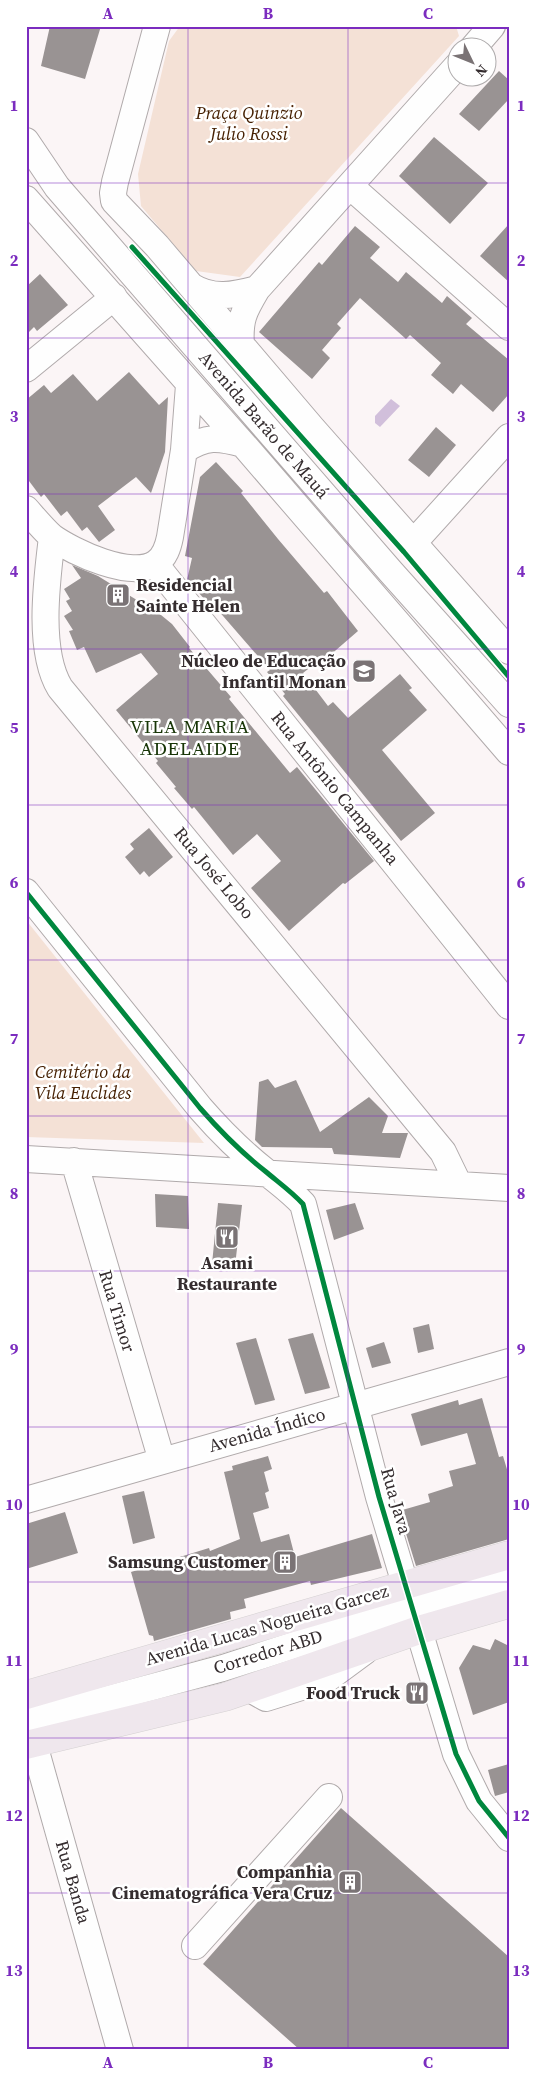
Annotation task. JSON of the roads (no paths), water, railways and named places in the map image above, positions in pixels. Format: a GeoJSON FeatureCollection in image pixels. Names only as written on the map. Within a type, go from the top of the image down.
{"type":"FeatureCollection","features":[{"type":"Feature","properties":{"kind":"main road","name":"Avenida Lucas Nogueira Garcez"},"geometry":{"type":"LineString","coordinates":[[28,1723],[412,1607],[509,1555]]}},
{"type":"Feature","properties":{"kind":"main road","name":"Avenida Lucas Nogueira Garcez"},"geometry":{"type":"LineString","coordinates":[[28,1723],[224,1697],[371,1646],[412,1607],[509,1604]]}},
{"type":"Feature","properties":{"kind":"street","name":"Avenida Barão de Mauá"},"geometry":{"type":"LineString","coordinates":[[157,26],[113,197],[114,201],[157,246],[509,651]]}},
{"type":"Feature","properties":{"kind":"street"},"geometry":{"type":"LineString","coordinates":[[482,38],[492,26]]}},
{"type":"Feature","properties":{"kind":"street"},"geometry":{"type":"LineString","coordinates":[[242,346],[240,328],[242,313],[257,289],[448,76]]}},
{"type":"Feature","properties":{"kind":"street","name":"Avenida Barão de Mauá"},"geometry":{"type":"LineString","coordinates":[[26,141],[57,187],[391,572],[509,704]]}},
{"type":"Feature","properties":{"kind":"street"},"geometry":{"type":"LineString","coordinates":[[342,194],[349,203],[385,217],[509,327]]}},
{"type":"Feature","properties":{"kind":"street","name":"Avenida Barão de Mauá"},"geometry":{"type":"LineString","coordinates":[[26,198],[243,444],[509,752]]}},
{"type":"Feature","properties":{"kind":"street"},"geometry":{"type":"LineString","coordinates":[[157,246],[154,264],[160,306]]}},
{"type":"Feature","properties":{"kind":"street"},"geometry":{"type":"LineString","coordinates":[[191,286],[201,292],[217,296],[232,295],[257,289]]}},
{"type":"Feature","properties":{"kind":"street"},"geometry":{"type":"LineString","coordinates":[[26,369],[114,297]]}},
{"type":"Feature","properties":{"kind":"street"},"geometry":{"type":"LineString","coordinates":[[26,509],[52,537],[91,558],[110,564],[141,568],[155,564],[167,548],[184,450],[190,385]]}},
{"type":"Feature","properties":{"kind":"street"},"geometry":{"type":"LineString","coordinates":[[414,542],[509,436]]}},
{"type":"Feature","properties":{"kind":"street"},"geometry":{"type":"LineString","coordinates":[[184,450],[206,439],[225,439],[243,444]]}},
{"type":"Feature","properties":{"kind":"street","name":"Rua José Lobo"},"geometry":{"type":"LineString","coordinates":[[52,537],[48,565],[48,646],[53,675],[60,688],[443,1152],[458,1184]]}},
{"type":"Feature","properties":{"kind":"street","name":"Rua Antônio Campanha"},"geometry":{"type":"LineString","coordinates":[[155,564],[509,1006]]}},
{"type":"Feature","properties":{"kind":"street","name":"Rua Java"},"geometry":{"type":"LineString","coordinates":[[26,892],[173,1077],[228,1138],[266,1173],[289,1189],[303,1204],[379,1497],[463,1772],[479,1801],[509,1838]]}},
{"type":"Feature","properties":{"kind":"street"},"geometry":{"type":"LineString","coordinates":[[26,1159],[509,1188]]}},
{"type":"Feature","properties":{"kind":"street"},"geometry":{"type":"LineString","coordinates":[[26,1173],[69,1161]]}},
{"type":"Feature","properties":{"kind":"street","name":"Rua Timor"},"geometry":{"type":"LineString","coordinates":[[69,1161],[162,1461]]}},
{"type":"Feature","properties":{"kind":"street","name":"Avenida Índico"},"geometry":{"type":"LineString","coordinates":[[26,1500],[509,1362]]}},
{"type":"Feature","properties":{"kind":"street"},"geometry":{"type":"LineString","coordinates":[[412,1607],[509,1579]]}},
{"type":"Feature","properties":{"kind":"street","name":"Rua Banda"},"geometry":{"type":"LineString","coordinates":[[28,1723],[120,2050]]}},
{"type":"Feature","properties":{"kind":"street"},"geometry":{"type":"LineString","coordinates":[[195,1946],[329,1797]]}},
{"type":"Feature","properties":{"kind":"place","name":"Residencial Sainte Helen"},"geometry":{"type":"Point","coordinates":[118,595]}},
{"type":"Feature","properties":{"kind":"place","name":"Núcleo de Educação Infantil Monan"},"geometry":{"type":"Point","coordinates":[364,671]}},
{"type":"Feature","properties":{"kind":"place","name":"Asami Restaurante"},"geometry":{"type":"Point","coordinates":[227,1237]}},
{"type":"Feature","properties":{"kind":"place","name":"Samsung Customer"},"geometry":{"type":"Point","coordinates":[285,1562]}},
{"type":"Feature","properties":{"kind":"place","name":"Food Truck"},"geometry":{"type":"Point","coordinates":[417,1693]}},
{"type":"Feature","properties":{"kind":"place","name":"Companhia Cinematográfica Vera Cruz"},"geometry":{"type":"Point","coordinates":[350,1882]}},
{"type":"Feature","properties":{"kind":"district","name":"VILA MARIA ADELAIDE"},"geometry":{"type":"Point","coordinates":[190,737]}},
{"type":"Feature","properties":{"kind":"park label","name":"Praça Quinzio Julio Rossi"},"geometry":{"type":"Point","coordinates":[249,123]}},
{"type":"Feature","properties":{"kind":"park label","name":"Cemitério da Vila Euclides"},"geometry":{"type":"Point","coordinates":[83,1082]}}]}
